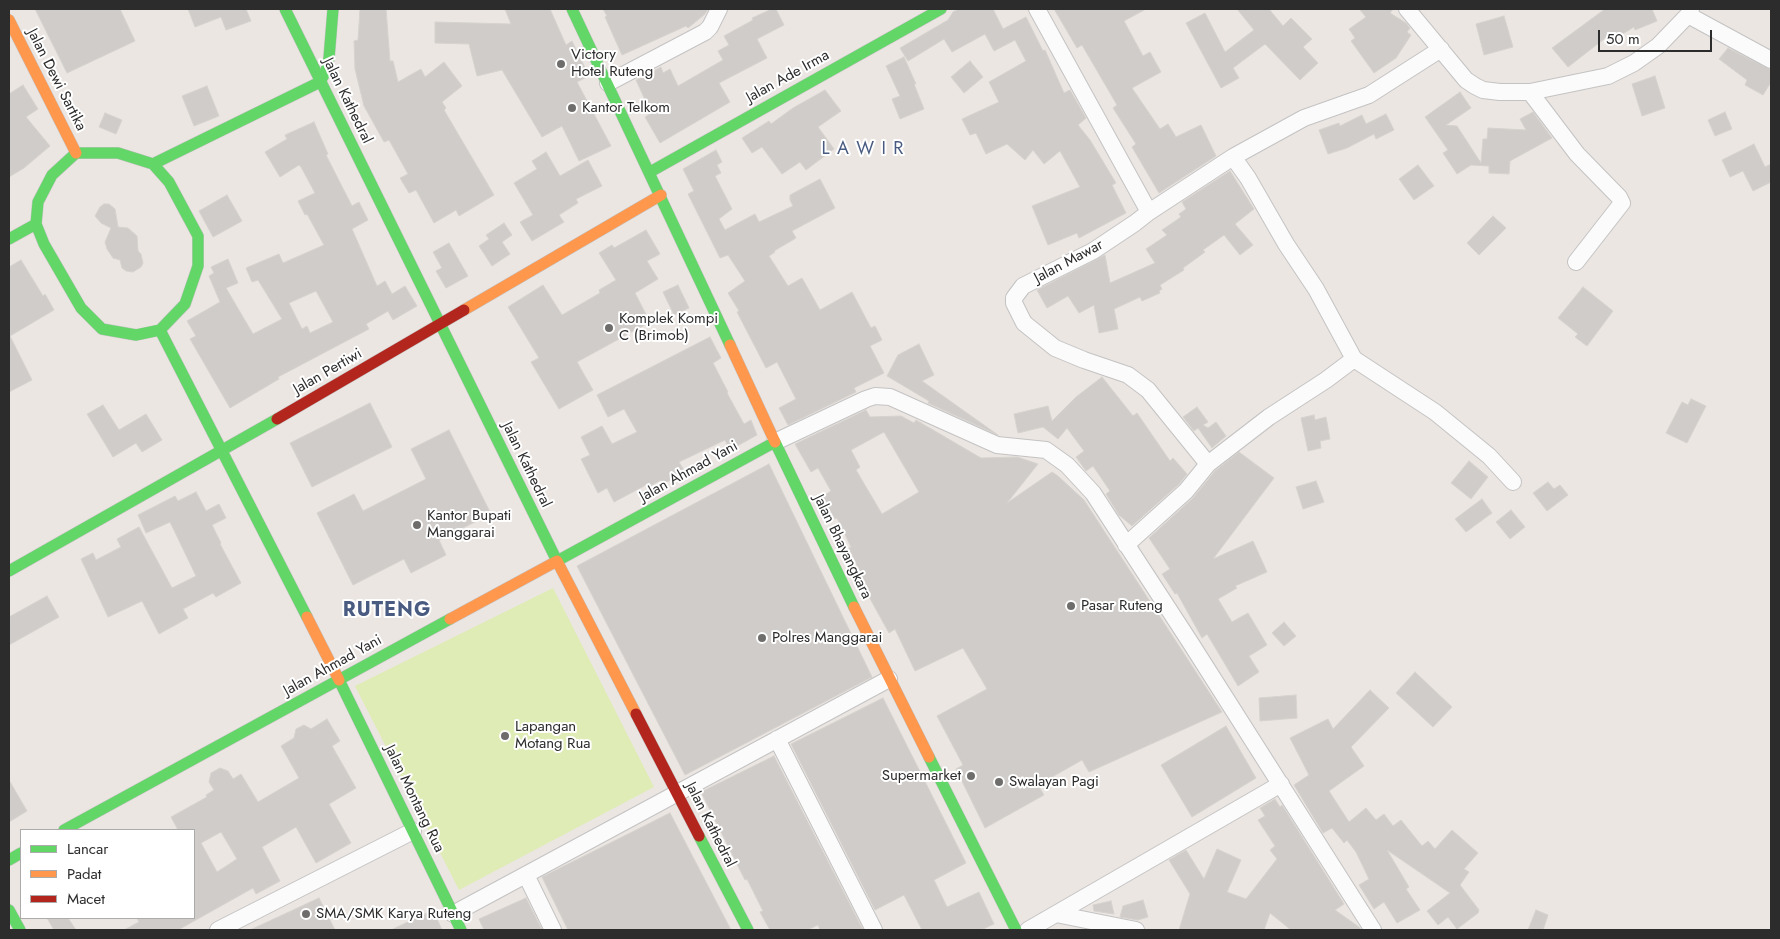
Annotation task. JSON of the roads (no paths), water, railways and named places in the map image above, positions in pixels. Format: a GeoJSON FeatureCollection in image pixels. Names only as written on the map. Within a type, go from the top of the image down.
{"type":"FeatureCollection","features":[{"type":"Feature","properties":{"kind":"main road","name":"Jalan Kathedral"},"geometry":{"type":"LineString","coordinates":[[285,9],[557,561],[748,930]]}},
{"type":"Feature","properties":{"kind":"main road"},"geometry":{"type":"LineString","coordinates":[[154,164],[320,82],[326,71],[329,58],[333,9]]}},
{"type":"Feature","properties":{"kind":"main road","name":"Jalan Bhayangkara"},"geometry":{"type":"LineString","coordinates":[[572,9],[775,442],[889,679],[1016,930]]}},
{"type":"Feature","properties":{"kind":"main road","name":"Jalan Ade Irma"},"geometry":{"type":"LineString","coordinates":[[650,172],[940,9]]}},
{"type":"Feature","properties":{"kind":"main road","name":"Jalan Dewi Sartika"},"geometry":{"type":"LineString","coordinates":[[9,20],[76,153]]}},
{"type":"Feature","properties":{"kind":"main road"},"geometry":{"type":"LineString","coordinates":[[76,153],[118,153],[154,164],[169,182],[198,236],[198,266],[185,304],[160,330],[136,335],[102,329],[81,308],[44,244],[36,224],[38,202],[52,175],[76,153]]}},
{"type":"Feature","properties":{"kind":"main road","name":"Jalan Pertiwi"},"geometry":{"type":"LineString","coordinates":[[9,571],[222,451],[661,196]]}},
{"type":"Feature","properties":{"kind":"main road"},"geometry":{"type":"LineString","coordinates":[[9,239],[36,224]]}},
{"type":"Feature","properties":{"kind":"main road","name":"Jalan Montang Rua"},"geometry":{"type":"LineString","coordinates":[[160,330],[339,680],[461,930]]}},
{"type":"Feature","properties":{"kind":"main road","name":"Jalan Ahmad Yani"},"geometry":{"type":"LineString","coordinates":[[66,829],[775,442]]}},
{"type":"Feature","properties":{"kind":"main road"},"geometry":{"type":"LineString","coordinates":[[9,910],[20,930]]}},
{"type":"Feature","properties":{"kind":"street"},"geometry":{"type":"LineString","coordinates":[[608,83],[705,32],[710,27],[719,9]]}},
{"type":"Feature","properties":{"kind":"street"},"geometry":{"type":"LineString","coordinates":[[1037,9],[1149,212],[1234,157],[1304,118],[1377,91],[1441,49]]}},
{"type":"Feature","properties":{"kind":"street"},"geometry":{"type":"LineString","coordinates":[[1407,9],[1466,80],[1483,90],[1530,92],[1608,76],[1634,63],[1658,46],[1689,12],[1771,60]]}},
{"type":"Feature","properties":{"kind":"street"},"geometry":{"type":"LineString","coordinates":[[1530,92],[1577,154],[1619,197],[1622,203],[1576,262]]}},
{"type":"Feature","properties":{"kind":"street"},"geometry":{"type":"LineString","coordinates":[[1234,157],[1286,244],[1316,289],[1354,359],[1435,412],[1489,456],[1513,482]]}},
{"type":"Feature","properties":{"kind":"street","name":"Jalan Mawar"},"geometry":{"type":"LineString","coordinates":[[1149,212],[1093,251],[1023,286],[1014,298],[1014,303],[1024,322],[1055,348],[1128,375],[1148,390],[1208,464]]}},
{"type":"Feature","properties":{"kind":"street"},"geometry":{"type":"LineString","coordinates":[[1126,545],[1186,491],[1208,464],[1269,417],[1326,380],[1354,359]]}},
{"type":"Feature","properties":{"kind":"street"},"geometry":{"type":"LineString","coordinates":[[775,442],[866,399],[875,396],[890,397],[997,445],[1046,450],[1067,464],[1094,493],[1373,930]]}},
{"type":"Feature","properties":{"kind":"street"},"geometry":{"type":"LineString","coordinates":[[453,914],[889,679]]}},
{"type":"Feature","properties":{"kind":"street"},"geometry":{"type":"LineString","coordinates":[[777,739],[874,930]]}},
{"type":"Feature","properties":{"kind":"street"},"geometry":{"type":"LineString","coordinates":[[1028,930],[1281,784]]}},
{"type":"Feature","properties":{"kind":"street"},"geometry":{"type":"LineString","coordinates":[[218,930],[412,831]]}},
{"type":"Feature","properties":{"kind":"street"},"geometry":{"type":"LineString","coordinates":[[526,875],[552,930]]}},
{"type":"Feature","properties":{"kind":"street"},"geometry":{"type":"LineString","coordinates":[[1056,914],[1136,930]]}},
{"type":"Feature","properties":{"kind":"place","name":"Victory Hotel Ruteng"},"geometry":{"type":"Point","coordinates":[561,64]}},
{"type":"Feature","properties":{"kind":"place","name":"Kantor Telkom"},"geometry":{"type":"Point","coordinates":[572,108]}},
{"type":"Feature","properties":{"kind":"place","name":"Komplek Kompi C (Brimob)"},"geometry":{"type":"Point","coordinates":[609,328]}},
{"type":"Feature","properties":{"kind":"place","name":"Kantor Bupati Manggarai"},"geometry":{"type":"Point","coordinates":[417,525]}},
{"type":"Feature","properties":{"kind":"place","name":"Pasar Ruteng"},"geometry":{"type":"Point","coordinates":[1071,606]}},
{"type":"Feature","properties":{"kind":"place","name":"Polres Manggarai"},"geometry":{"type":"Point","coordinates":[762,638]}},
{"type":"Feature","properties":{"kind":"place","name":"Lapangan Motang Rua"},"geometry":{"type":"Point","coordinates":[505,736]}},
{"type":"Feature","properties":{"kind":"place","name":"Supermarket"},"geometry":{"type":"Point","coordinates":[971,776]}},
{"type":"Feature","properties":{"kind":"place","name":"Swalayan Pagi"},"geometry":{"type":"Point","coordinates":[999,782]}},
{"type":"Feature","properties":{"kind":"place","name":"SMA/SMK Karya Ruteng"},"geometry":{"type":"Point","coordinates":[306,914]}},
{"type":"Feature","properties":{"kind":"district","name":"L A W I R"},"geometry":{"type":"Point","coordinates":[863,150]}},
{"type":"Feature","properties":{"kind":"district","name":"RUTENG"},"geometry":{"type":"Point","coordinates":[387,611]}}]}
